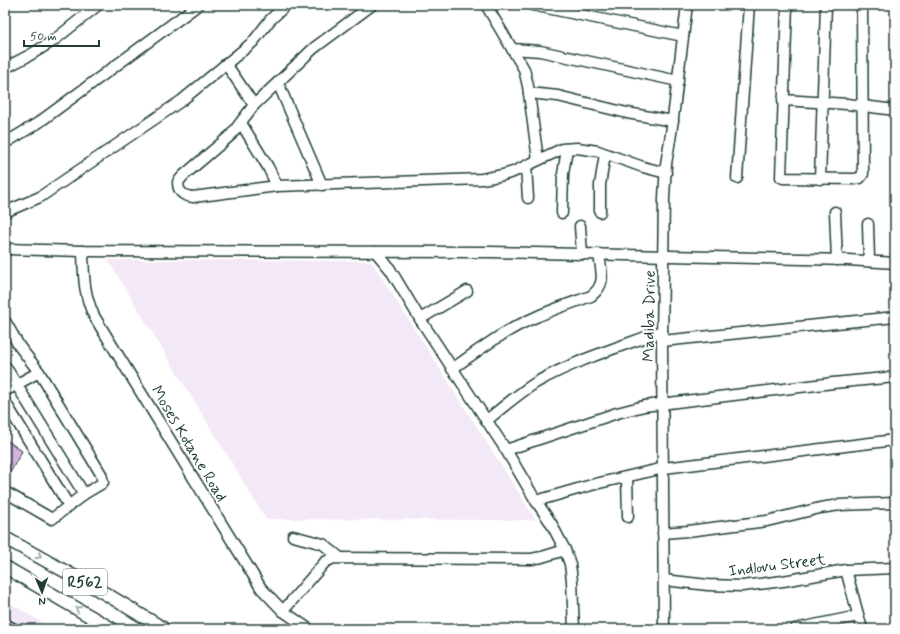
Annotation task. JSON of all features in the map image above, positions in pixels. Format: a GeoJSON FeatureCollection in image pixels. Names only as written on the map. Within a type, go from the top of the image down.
{"type":"FeatureCollection","features":[{"type":"Feature","properties":{"kind":"main road","name":"R562"},"geometry":{"type":"LineString","coordinates":[[5,538],[100,590],[164,629]]}},
{"type":"Feature","properties":{"kind":"main road","name":"R562"},"geometry":{"type":"LineString","coordinates":[[5,567],[112,629]]}},
{"type":"Feature","properties":{"kind":"street"},"geometry":{"type":"LineString","coordinates":[[5,68],[52,41],[98,5]]}},
{"type":"Feature","properties":{"kind":"street"},"geometry":{"type":"LineString","coordinates":[[5,143],[38,123],[198,5]]}},
{"type":"Feature","properties":{"kind":"street"},"geometry":{"type":"LineString","coordinates":[[5,212],[40,197],[52,190],[181,101],[253,42],[270,20],[286,5]]}},
{"type":"Feature","properties":{"kind":"street"},"geometry":{"type":"LineString","coordinates":[[372,5],[314,48],[254,105],[231,135],[178,182],[178,188],[181,193],[186,196],[193,197],[277,186],[482,180],[502,175],[526,166],[562,149],[588,150],[666,173]]}},
{"type":"Feature","properties":{"kind":"street"},"geometry":{"type":"LineString","coordinates":[[486,5],[524,69],[529,93],[538,160]]}},
{"type":"Feature","properties":{"kind":"street"},"geometry":{"type":"LineString","coordinates":[[532,5],[683,36]]}},
{"type":"Feature","properties":{"kind":"street","name":"Madiba Drive"},"geometry":{"type":"LineString","coordinates":[[664,629],[662,331],[664,198],[687,5]]}},
{"type":"Feature","properties":{"kind":"street"},"geometry":{"type":"LineString","coordinates":[[737,178],[749,5]]}},
{"type":"Feature","properties":{"kind":"street"},"geometry":{"type":"LineString","coordinates":[[787,5],[781,177],[854,179],[860,178],[863,174],[862,5]]}},
{"type":"Feature","properties":{"kind":"street"},"geometry":{"type":"LineString","coordinates":[[820,178],[826,5]]}},
{"type":"Feature","properties":{"kind":"street"},"geometry":{"type":"LineString","coordinates":[[512,49],[540,51],[678,81]]}},
{"type":"Feature","properties":{"kind":"street"},"geometry":{"type":"LineString","coordinates":[[226,64],[254,105]]}},
{"type":"Feature","properties":{"kind":"street"},"geometry":{"type":"LineString","coordinates":[[278,83],[322,185]]}},
{"type":"Feature","properties":{"kind":"street"},"geometry":{"type":"LineString","coordinates":[[529,93],[558,96],[627,113],[673,121]]}},
{"type":"Feature","properties":{"kind":"street"},"geometry":{"type":"LineString","coordinates":[[783,100],[895,110]]}},
{"type":"Feature","properties":{"kind":"street"},"geometry":{"type":"LineString","coordinates":[[241,122],[268,167],[277,186]]}},
{"type":"Feature","properties":{"kind":"street"},"geometry":{"type":"LineString","coordinates":[[562,213],[563,174],[567,149]]}},
{"type":"Feature","properties":{"kind":"street"},"geometry":{"type":"LineString","coordinates":[[600,212],[600,185],[605,154]]}},
{"type":"Feature","properties":{"kind":"street"},"geometry":{"type":"LineString","coordinates":[[526,166],[528,198]]}},
{"type":"Feature","properties":{"kind":"street"},"geometry":{"type":"LineString","coordinates":[[835,212],[836,260]]}},
{"type":"Feature","properties":{"kind":"street"},"geometry":{"type":"LineString","coordinates":[[868,224],[869,261]]}},
{"type":"Feature","properties":{"kind":"street"},"geometry":{"type":"LineString","coordinates":[[580,226],[582,254]]}},
{"type":"Feature","properties":{"kind":"street"},"geometry":{"type":"LineString","coordinates":[[5,249],[83,251],[490,252],[895,262]]}},
{"type":"Feature","properties":{"kind":"street","name":"Moses Kotane Road"},"geometry":{"type":"LineString","coordinates":[[83,251],[85,290],[94,316],[261,588],[283,611],[309,629]]}},
{"type":"Feature","properties":{"kind":"street"},"geometry":{"type":"LineString","coordinates":[[376,252],[390,269],[420,319],[506,450],[536,501],[551,523],[565,550],[570,564],[574,629]]}},
{"type":"Feature","properties":{"kind":"street"},"geometry":{"type":"LineString","coordinates":[[452,369],[489,343],[519,325],[550,311],[591,296],[598,291],[601,286],[602,279],[599,254]]}},
{"type":"Feature","properties":{"kind":"street"},"geometry":{"type":"LineString","coordinates":[[420,319],[467,291]]}},
{"type":"Feature","properties":{"kind":"street"},"geometry":{"type":"LineString","coordinates":[[662,341],[895,317]]}},
{"type":"Feature","properties":{"kind":"street"},"geometry":{"type":"LineString","coordinates":[[5,321],[19,346],[39,372],[102,474],[103,482],[84,494],[54,518],[50,519],[5,492]]}},
{"type":"Feature","properties":{"kind":"street"},"geometry":{"type":"LineString","coordinates":[[486,421],[537,382],[572,366],[662,331]]}},
{"type":"Feature","properties":{"kind":"street"},"geometry":{"type":"LineString","coordinates":[[5,366],[84,494]]}},
{"type":"Feature","properties":{"kind":"street"},"geometry":{"type":"LineString","coordinates":[[5,391],[39,372]]}},
{"type":"Feature","properties":{"kind":"street"},"geometry":{"type":"LineString","coordinates":[[506,450],[617,413],[644,406],[895,377]]}},
{"type":"Feature","properties":{"kind":"street"},"geometry":{"type":"LineString","coordinates":[[5,402],[69,506]]}},
{"type":"Feature","properties":{"kind":"street"},"geometry":{"type":"LineString","coordinates":[[536,501],[595,484],[664,468],[895,440]]}},
{"type":"Feature","properties":{"kind":"street"},"geometry":{"type":"LineString","coordinates":[[627,477],[628,517]]}},
{"type":"Feature","properties":{"kind":"street"},"geometry":{"type":"LineString","coordinates":[[663,533],[767,521],[834,506],[895,503]]}},
{"type":"Feature","properties":{"kind":"street"},"geometry":{"type":"LineString","coordinates":[[293,536],[322,544],[339,557]]}},
{"type":"Feature","properties":{"kind":"street"},"geometry":{"type":"LineString","coordinates":[[283,611],[325,562],[334,558],[531,559],[565,550]]}},
{"type":"Feature","properties":{"kind":"street","name":"Indlovu Street"},"geometry":{"type":"LineString","coordinates":[[664,580],[708,585],[742,586],[783,581],[846,570],[895,568]]}},
{"type":"Feature","properties":{"kind":"street"},"geometry":{"type":"LineString","coordinates":[[846,570],[862,629]]}},
{"type":"Feature","properties":{"kind":"street"},"geometry":{"type":"LineString","coordinates":[[795,629],[858,616]]}},
{"type":"Feature","properties":{"kind":"street"},"geometry":{"type":"LineString","coordinates":[[5,624],[14,629]]}},
{"type":"Feature","properties":{"kind":"shaded area"},"geometry":{"type":"Polygon","coordinates":[[[108,260],[371,261],[536,520],[266,519],[108,260]]]}},
{"type":"Feature","properties":{"kind":"shaded area"},"geometry":{"type":"Polygon","coordinates":[[[5,600],[53,629],[5,629],[5,600]]]}},
{"type":"Feature","properties":{"kind":"building"},"geometry":{"type":"Polygon","coordinates":[[[5,439],[22,451],[5,482],[5,439]]]}}]}
